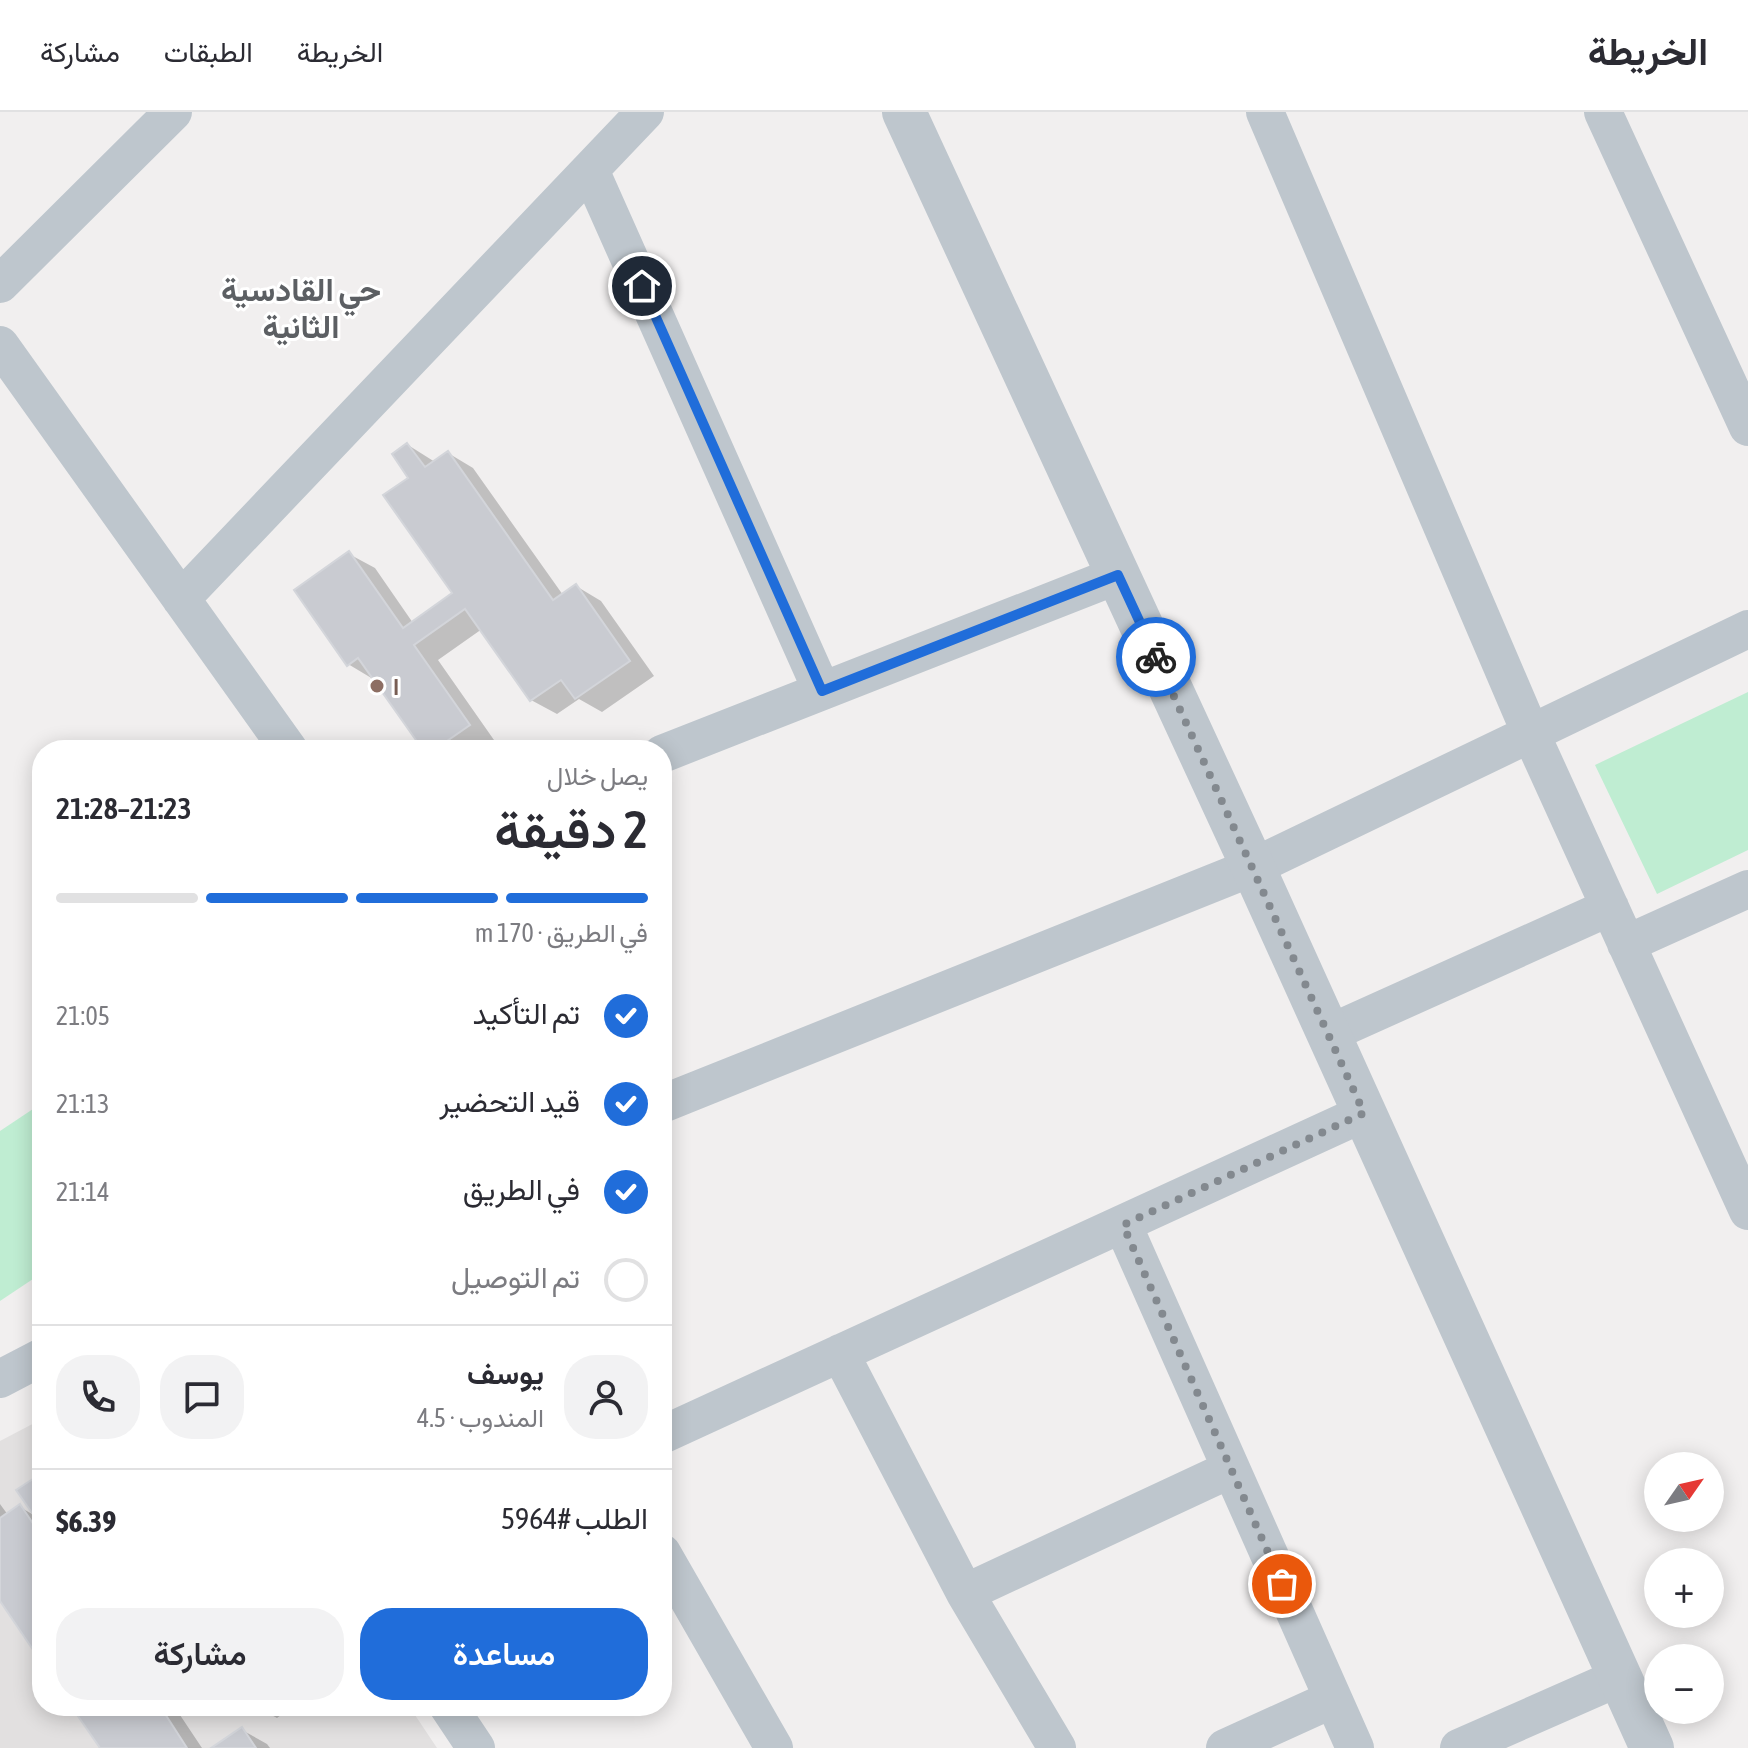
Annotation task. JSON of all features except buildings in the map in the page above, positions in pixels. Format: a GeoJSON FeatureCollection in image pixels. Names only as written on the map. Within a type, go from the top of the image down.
{"type":"FeatureCollection","features":[{"type":"Feature","properties":{"kind":"street"},"geometry":{"type":"LineString","coordinates":[[0,284],[173,112]]}},
{"type":"Feature","properties":{"kind":"street"},"geometry":{"type":"LineString","coordinates":[[181,599],[645,112]]}},
{"type":"Feature","properties":{"kind":"street"},"geometry":{"type":"LineString","coordinates":[[904,112],[1253,867],[1652,1748]]}},
{"type":"Feature","properties":{"kind":"street"},"geometry":{"type":"LineString","coordinates":[[1265,112],[1531,734],[1748,1211]]}},
{"type":"Feature","properties":{"kind":"street"},"geometry":{"type":"LineString","coordinates":[[1603,112],[1748,427]]}},
{"type":"Feature","properties":{"kind":"street"},"geometry":{"type":"LineString","coordinates":[[590,170],[822,691]]}},
{"type":"Feature","properties":{"kind":"street"},"geometry":{"type":"LineString","coordinates":[[0,345],[282,740]]}},
{"type":"Feature","properties":{"kind":"street"},"geometry":{"type":"LineString","coordinates":[[672,750],[1118,575]]}},
{"type":"Feature","properties":{"kind":"street"},"geometry":{"type":"LineString","coordinates":[[672,1100],[1253,867],[1748,629]]}},
{"type":"Feature","properties":{"kind":"street"},"geometry":{"type":"LineString","coordinates":[[1626,944],[1748,889]]}},
{"type":"Feature","properties":{"kind":"street"},"geometry":{"type":"LineString","coordinates":[[1328,1034],[1610,907]]}},
{"type":"Feature","properties":{"kind":"street"},"geometry":{"type":"LineString","coordinates":[[672,1430],[1364,1113]]}},
{"type":"Feature","properties":{"kind":"street"},"geometry":{"type":"LineString","coordinates":[[1123,1225],[1355,1748]]}},
{"type":"Feature","properties":{"kind":"street"},"geometry":{"type":"LineString","coordinates":[[840,1353],[965,1593],[1057,1748]]}},
{"type":"Feature","properties":{"kind":"street"},"geometry":{"type":"LineString","coordinates":[[0,1379],[32,1362]]}},
{"type":"Feature","properties":{"kind":"street"},"geometry":{"type":"LineString","coordinates":[[965,1593],[1231,1469]]}},
{"type":"Feature","properties":{"kind":"street"},"geometry":{"type":"LineString","coordinates":[[672,1570],[774,1748]]}},
{"type":"Feature","properties":{"kind":"street"},"geometry":{"type":"LineString","coordinates":[[1459,1748],[1620,1677]]}},
{"type":"Feature","properties":{"kind":"street"},"geometry":{"type":"LineString","coordinates":[[1225,1748],[1294,1734],[1333,1699]]}},
{"type":"Feature","properties":{"kind":"street"},"geometry":{"type":"LineString","coordinates":[[455,1716],[476,1748]]}},
{"type":"Feature","properties":{"kind":"shaded area"},"geometry":{"type":"Polygon","coordinates":[[[32,1424],[32,1716],[416,1716],[437,1748],[0,1748],[0,1441],[32,1424]]]}},
{"type":"Feature","properties":{"kind":"green space"},"geometry":{"type":"Polygon","coordinates":[[[1748,692],[1748,850],[1657,894],[1595,765],[1748,692]]]}},
{"type":"Feature","properties":{"kind":"green space"},"geometry":{"type":"Polygon","coordinates":[[[32,1110],[32,1280],[0,1301],[0,1131],[32,1110]]]}},
{"type":"Feature","properties":{"kind":"way so far"},"geometry":{"type":"LineString","coordinates":[[1156,657],[1364,1113],[1123,1225],[1282,1584]]}},
{"type":"Feature","properties":{"kind":"place","name":"ا"},"geometry":{"type":"Point","coordinates":[377,686]}},
{"type":"Feature","properties":{"kind":"district","name":"حي القادسية الثانية"},"geometry":{"type":"Point","coordinates":[301,308]}},
{"type":"Feature","properties":{"kind":"route"},"geometry":{"type":"LineString","coordinates":[[642,286],[822,691],[1118,575],[1156,657]]}}]}
